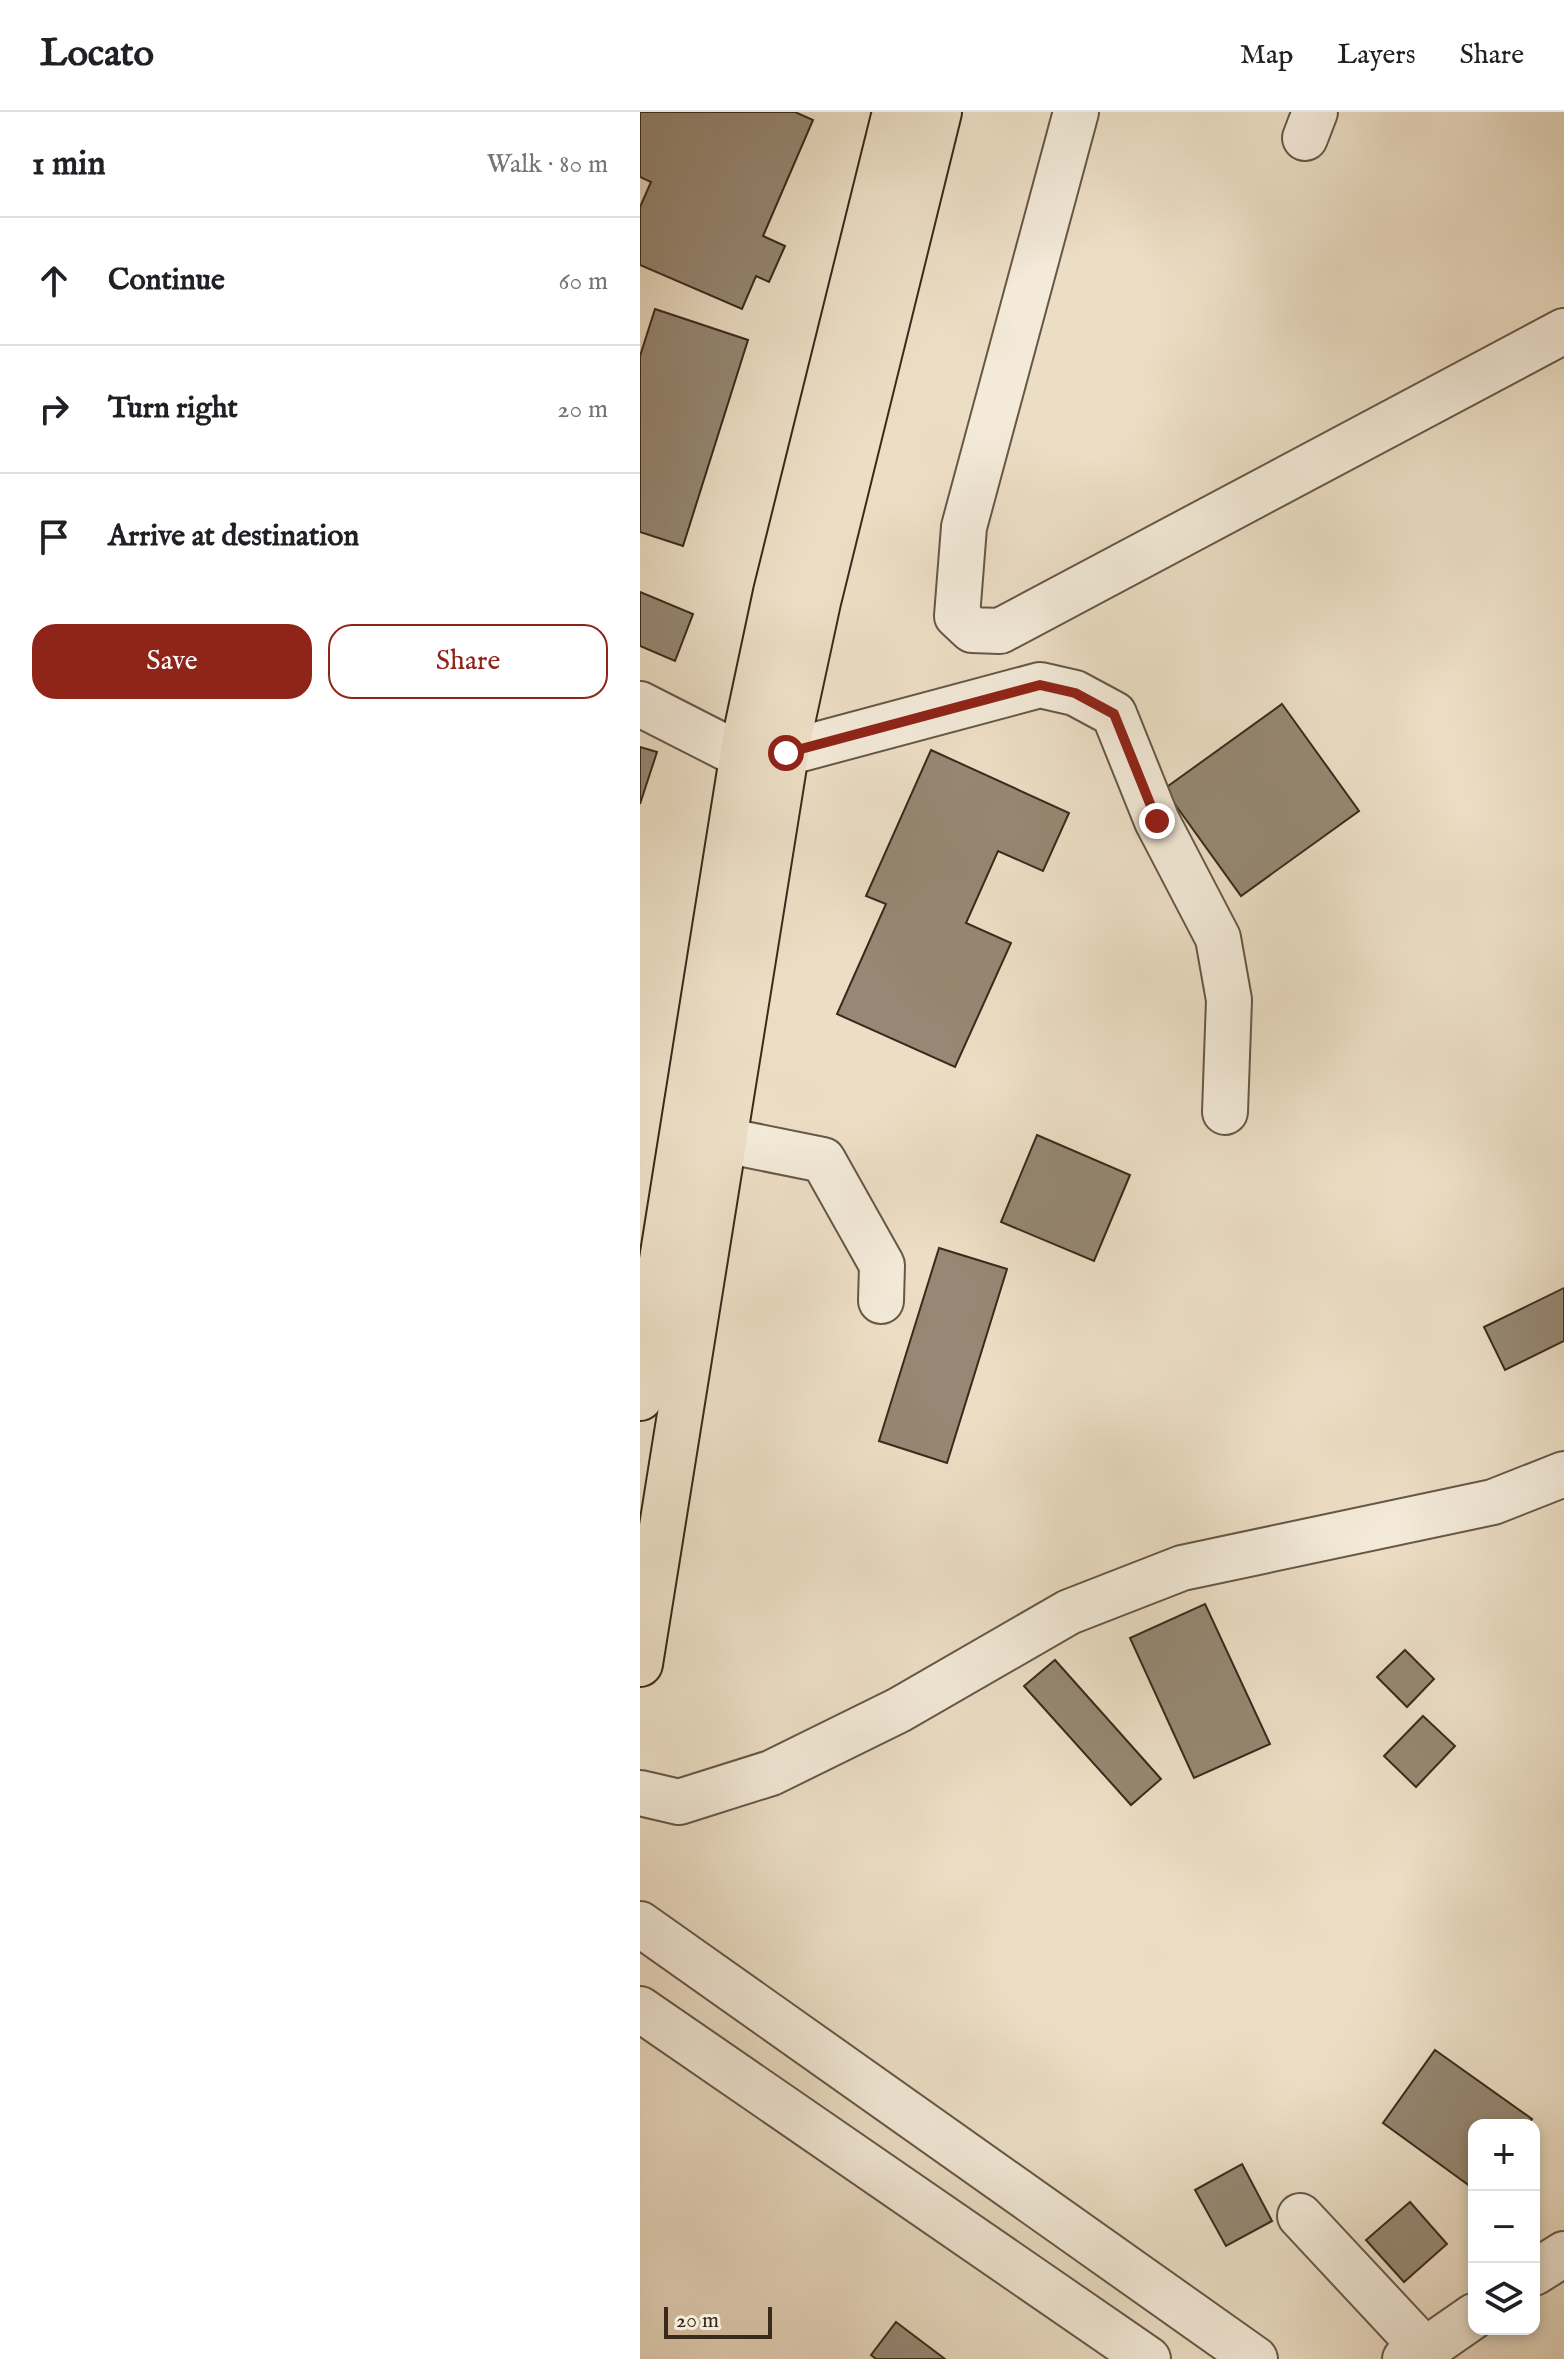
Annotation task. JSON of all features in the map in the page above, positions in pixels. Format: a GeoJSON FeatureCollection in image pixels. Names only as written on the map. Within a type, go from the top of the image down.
{"type":"FeatureCollection","features":[{"type":"Feature","properties":{"kind":"highway"},"geometry":{"type":"LineString","coordinates":[[640,1398],[742,756],[776,592],[895,112]]}},
{"type":"Feature","properties":{"kind":"highway"},"geometry":{"type":"LineString","coordinates":[[640,1664],[786,753],[818,602],[939,112]]}},
{"type":"Feature","properties":{"kind":"highway"},"geometry":{"type":"LineString","coordinates":[[698,1030],[741,1037]]}},
{"type":"Feature","properties":{"kind":"street"},"geometry":{"type":"LineString","coordinates":[[1076,112],[964,527],[957,616],[972,630],[1000,631],[1564,331]]}},
{"type":"Feature","properties":{"kind":"street"},"geometry":{"type":"LineString","coordinates":[[786,753],[1040,685],[1075,693],[1114,714],[1157,821],[1218,938],[1229,1000],[1225,1112]]}},
{"type":"Feature","properties":{"kind":"street"},"geometry":{"type":"LineString","coordinates":[[640,704],[742,756]]}},
{"type":"Feature","properties":{"kind":"street"},"geometry":{"type":"LineString","coordinates":[[724,1140],[823,1160],[882,1265],[881,1301]]}},
{"type":"Feature","properties":{"kind":"street"},"geometry":{"type":"LineString","coordinates":[[640,1793],[679,1802],[771,1773],[899,1710],[1069,1612],[1182,1568],[1493,1502],[1564,1474]]}},
{"type":"Feature","properties":{"kind":"street"},"geometry":{"type":"LineString","coordinates":[[640,1924],[1255,2359]]}},
{"type":"Feature","properties":{"kind":"street"},"geometry":{"type":"LineString","coordinates":[[640,2009],[1148,2359]]}},
{"type":"Feature","properties":{"kind":"street"},"geometry":{"type":"LineString","coordinates":[[1300,2216],[1415,2354],[1468,2320]]}},
{"type":"Feature","properties":{"kind":"street"},"geometry":{"type":"LineString","coordinates":[[1540,2269],[1564,2254]]}},
{"type":"Feature","properties":{"kind":"building"},"geometry":{"type":"Polygon","coordinates":[[[640,112],[795,112],[813,120],[763,236],[785,246],[769,282],[756,276],[742,309],[640,265],[640,207],[651,182],[640,177],[640,112]]]}},
{"type":"Feature","properties":{"kind":"building"},"geometry":{"type":"Polygon","coordinates":[[[655,309],[748,340],[683,546],[640,532],[640,356],[655,309]]]}},
{"type":"Feature","properties":{"kind":"building"},"geometry":{"type":"Polygon","coordinates":[[[640,592],[693,614],[675,661],[640,646],[640,592]]]}},
{"type":"Feature","properties":{"kind":"building"},"geometry":{"type":"Polygon","coordinates":[[[1282,704],[1359,811],[1241,896],[1164,789],[1282,704]]]}},
{"type":"Feature","properties":{"kind":"building"},"geometry":{"type":"Polygon","coordinates":[[[640,747],[657,752],[640,804],[640,747]]]}},
{"type":"Feature","properties":{"kind":"building"},"geometry":{"type":"Polygon","coordinates":[[[931,750],[1069,813],[1043,871],[998,851],[966,923],[1011,943],[955,1067],[837,1014],[886,904],[866,896],[931,750]]]}},
{"type":"Feature","properties":{"kind":"building"},"geometry":{"type":"Polygon","coordinates":[[[1037,1135],[1130,1175],[1094,1261],[1001,1222],[1037,1135]]]}},
{"type":"Feature","properties":{"kind":"building"},"geometry":{"type":"Polygon","coordinates":[[[939,1248],[1007,1269],[947,1463],[879,1441],[939,1248]]]}},
{"type":"Feature","properties":{"kind":"building"},"geometry":{"type":"Polygon","coordinates":[[[1564,1288],[1564,1341],[1505,1370],[1484,1327],[1564,1288]]]}},
{"type":"Feature","properties":{"kind":"building"},"geometry":{"type":"Polygon","coordinates":[[[1205,1604],[1270,1744],[1194,1778],[1130,1638],[1205,1604]]]}},
{"type":"Feature","properties":{"kind":"building"},"geometry":{"type":"Polygon","coordinates":[[[1405,1650],[1434,1679],[1407,1707],[1377,1677],[1405,1650]]]}},
{"type":"Feature","properties":{"kind":"building"},"geometry":{"type":"Polygon","coordinates":[[[1055,1660],[1161,1779],[1131,1805],[1024,1686],[1055,1660]]]}},
{"type":"Feature","properties":{"kind":"building"},"geometry":{"type":"Polygon","coordinates":[[[1423,1716],[1455,1746],[1416,1787],[1384,1756],[1423,1716]]]}},
{"type":"Feature","properties":{"kind":"building"},"geometry":{"type":"Polygon","coordinates":[[[1435,2050],[1532,2119],[1468,2119],[1468,2185],[1383,2123],[1435,2050]]]}},
{"type":"Feature","properties":{"kind":"building"},"geometry":{"type":"Polygon","coordinates":[[[1242,2164],[1272,2221],[1226,2246],[1195,2190],[1242,2164]]]}},
{"type":"Feature","properties":{"kind":"building"},"geometry":{"type":"Polygon","coordinates":[[[1410,2202],[1447,2244],[1404,2282],[1366,2240],[1410,2202]]]}},
{"type":"Feature","properties":{"kind":"building"},"geometry":{"type":"Polygon","coordinates":[[[896,2322],[945,2359],[876,2359],[871,2355],[896,2322]]]}},
{"type":"Feature","properties":{"kind":"route"},"geometry":{"type":"LineString","coordinates":[[786,753],[1040,685],[1075,693],[1114,714],[1157,821]]}}]}
